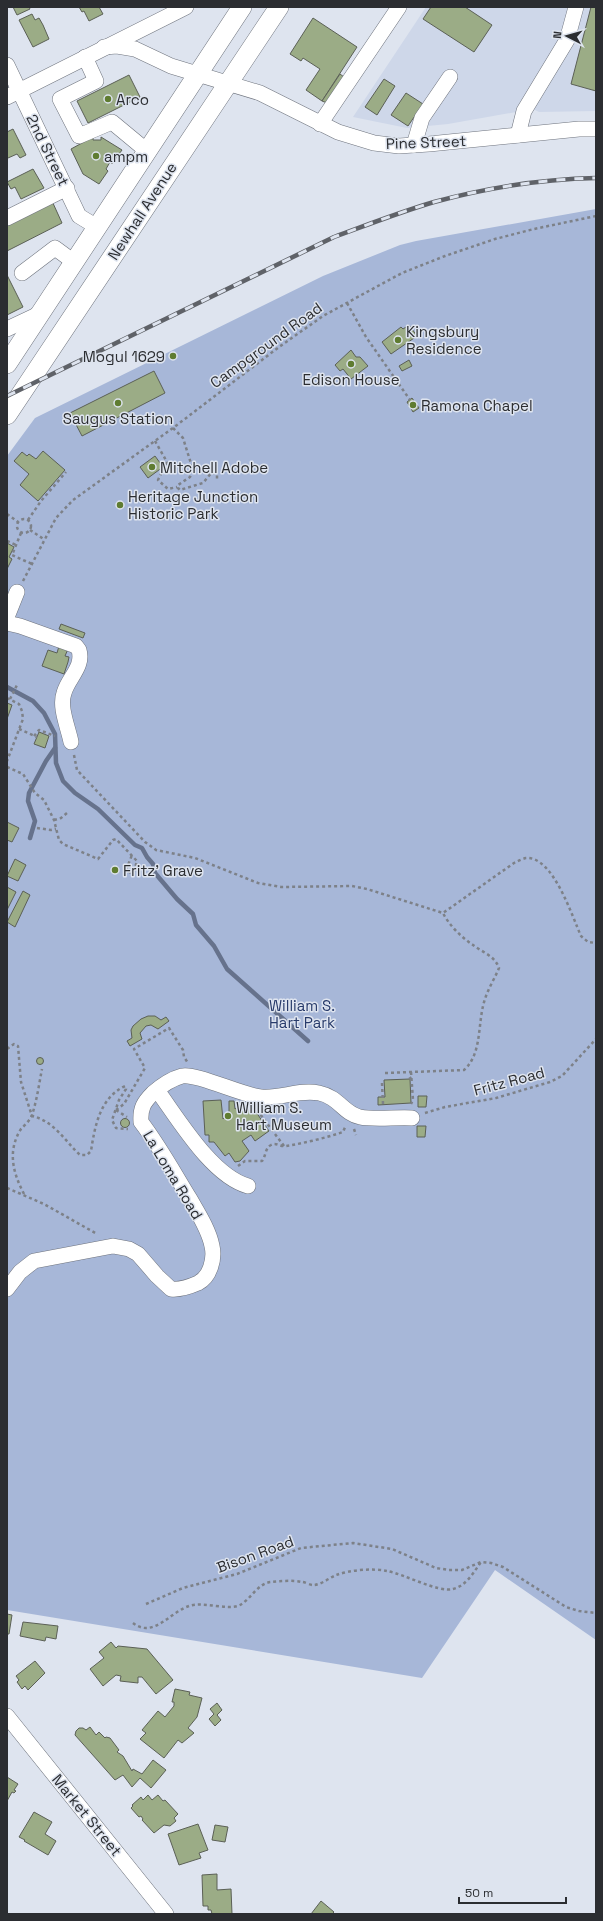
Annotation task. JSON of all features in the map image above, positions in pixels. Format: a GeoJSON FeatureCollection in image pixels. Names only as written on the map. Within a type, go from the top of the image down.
{"type":"FeatureCollection","features":[{"type":"Feature","properties":{"kind":"main road","name":"Newhall Avenue"},"geometry":{"type":"LineString","coordinates":[[7,364],[242,7]]}},
{"type":"Feature","properties":{"kind":"main road","name":"Newhall Avenue"},"geometry":{"type":"LineString","coordinates":[[7,415],[279,7]]}},
{"type":"Feature","properties":{"kind":"street"},"geometry":{"type":"LineString","coordinates":[[13,94],[186,7]]}},
{"type":"Feature","properties":{"kind":"street"},"geometry":{"type":"LineString","coordinates":[[320,124],[399,7]]}},
{"type":"Feature","properties":{"kind":"street"},"geometry":{"type":"LineString","coordinates":[[518,135],[524,111],[567,40],[576,7]]}},
{"type":"Feature","properties":{"kind":"street","name":"Pine Street"},"geometry":{"type":"LineString","coordinates":[[104,47],[117,46],[135,49],[171,66],[260,93],[338,132],[362,140],[384,144],[414,145],[579,129],[596,129]]}},
{"type":"Feature","properties":{"kind":"street"},"geometry":{"type":"LineString","coordinates":[[85,57],[96,81],[60,99],[79,136],[112,122],[147,151]]}},
{"type":"Feature","properties":{"kind":"street","name":"2nd Street"},"geometry":{"type":"LineString","coordinates":[[7,65],[13,94],[67,188],[79,216],[97,227]]}},
{"type":"Feature","properties":{"kind":"street"},"geometry":{"type":"LineString","coordinates":[[414,145],[422,118],[450,77]]}},
{"type":"Feature","properties":{"kind":"street"},"geometry":{"type":"LineString","coordinates":[[7,218],[67,188]]}},
{"type":"Feature","properties":{"kind":"street"},"geometry":{"type":"LineString","coordinates":[[22,273],[55,248],[74,262]]}},
{"type":"Feature","properties":{"kind":"street"},"geometry":{"type":"LineString","coordinates":[[7,329],[40,313]]}},
{"type":"Feature","properties":{"kind":"street"},"geometry":{"type":"LineString","coordinates":[[7,617],[17,592]]}},
{"type":"Feature","properties":{"kind":"street"},"geometry":{"type":"LineString","coordinates":[[7,623],[20,626],[76,646],[80,650],[79,662],[73,678],[64,692],[63,698],[63,708],[71,742]]}},
{"type":"Feature","properties":{"kind":"street","name":"La Loma Road"},"geometry":{"type":"LineString","coordinates":[[7,1289],[20,1272],[34,1261],[106,1247],[120,1246],[129,1249],[145,1260],[165,1284],[177,1290],[202,1281],[212,1264],[212,1244],[201,1219],[170,1164],[141,1122],[143,1104],[157,1090],[173,1080],[184,1076],[212,1082],[248,1095],[263,1097],[300,1092],[319,1093],[334,1098],[350,1114]]}},
{"type":"Feature","properties":{"kind":"street"},"geometry":{"type":"LineString","coordinates":[[157,1090],[208,1158],[230,1179],[248,1186]]}},
{"type":"Feature","properties":{"kind":"street"},"geometry":{"type":"LineString","coordinates":[[350,1114],[362,1118],[412,1118]]}},
{"type":"Feature","properties":{"kind":"street","name":"Market Street"},"geometry":{"type":"LineString","coordinates":[[7,1716],[166,1914]]}},
{"type":"Feature","properties":{"kind":"path","name":"Campground Road"},"geometry":{"type":"LineString","coordinates":[[17,592],[56,518],[73,500],[173,428],[278,347],[323,316],[402,273],[445,256],[534,229],[596,216]]}},
{"type":"Feature","properties":{"kind":"path"},"geometry":{"type":"LineString","coordinates":[[347,302],[366,337],[410,400]]}},
{"type":"Feature","properties":{"kind":"path"},"geometry":{"type":"LineString","coordinates":[[155,441],[167,462],[158,480],[168,489],[177,487],[178,484],[190,477],[193,470],[183,438],[173,428]]}},
{"type":"Feature","properties":{"kind":"path"},"geometry":{"type":"LineString","coordinates":[[28,520],[40,501],[66,472]]}},
{"type":"Feature","properties":{"kind":"path"},"geometry":{"type":"LineString","coordinates":[[177,487],[180,490],[199,485],[212,472],[217,475],[217,480]]}},
{"type":"Feature","properties":{"kind":"path"},"geometry":{"type":"LineString","coordinates":[[7,514],[18,522]]}},
{"type":"Feature","properties":{"kind":"path"},"geometry":{"type":"LineString","coordinates":[[18,522],[22,519],[28,520]]}},
{"type":"Feature","properties":{"kind":"path"},"geometry":{"type":"LineString","coordinates":[[28,520],[31,524],[30,530]]}},
{"type":"Feature","properties":{"kind":"path"},"geometry":{"type":"LineString","coordinates":[[18,522],[17,529],[21,533]]}},
{"type":"Feature","properties":{"kind":"path"},"geometry":{"type":"LineString","coordinates":[[30,530],[44,540]]}},
{"type":"Feature","properties":{"kind":"path"},"geometry":{"type":"LineString","coordinates":[[21,533],[30,530]]}},
{"type":"Feature","properties":{"kind":"path"},"geometry":{"type":"LineString","coordinates":[[21,533],[12,555],[32,564]]}},
{"type":"Feature","properties":{"kind":"path"},"geometry":{"type":"LineString","coordinates":[[7,541],[16,545]]}},
{"type":"Feature","properties":{"kind":"path"},"geometry":{"type":"LineString","coordinates":[[7,761],[23,719],[19,704],[9,698],[12,696],[16,686]]}},
{"type":"Feature","properties":{"kind":"path"},"geometry":{"type":"LineString","coordinates":[[19,729],[35,736],[39,730],[50,733],[64,741],[71,742],[77,770],[144,842],[156,850],[195,858],[258,883],[281,887],[352,886],[367,889],[443,913],[448,923],[472,945],[493,958],[499,968],[484,1000],[475,1054],[470,1064],[464,1070],[457,1071],[385,1074]]}},
{"type":"Feature","properties":{"kind":"path"},"geometry":{"type":"LineString","coordinates":[[7,767],[24,774],[35,793],[44,800],[54,820],[59,840],[63,844],[96,858],[100,858],[114,839],[132,855],[137,863],[134,872],[131,873],[126,870],[132,855]]}},
{"type":"Feature","properties":{"kind":"path"},"geometry":{"type":"LineString","coordinates":[[54,820],[61,818],[67,813]]}},
{"type":"Feature","properties":{"kind":"path"},"geometry":{"type":"LineString","coordinates":[[37,828],[52,830],[56,829]]}},
{"type":"Feature","properties":{"kind":"path"},"geometry":{"type":"LineString","coordinates":[[443,913],[514,863],[526,858],[536,860],[552,874],[581,936],[588,942],[596,943]]}},
{"type":"Feature","properties":{"kind":"path"},"geometry":{"type":"LineString","coordinates":[[116,1110],[124,1104],[145,1068],[134,1049],[168,1028],[183,1050],[184,1057]]}},
{"type":"Feature","properties":{"kind":"path","name":"Fritz Road"},"geometry":{"type":"LineString","coordinates":[[412,1118],[444,1107],[496,1098],[550,1082],[562,1076],[596,1039]]}},
{"type":"Feature","properties":{"kind":"path"},"geometry":{"type":"LineString","coordinates":[[7,1049],[14,1044],[18,1046],[21,1082],[32,1116]]}},
{"type":"Feature","properties":{"kind":"path"},"geometry":{"type":"LineString","coordinates":[[24,1194],[12,1163],[13,1151],[21,1130],[32,1116],[42,1069]]}},
{"type":"Feature","properties":{"kind":"path"},"geometry":{"type":"LineString","coordinates":[[411,1072],[410,1078],[413,1100]]}},
{"type":"Feature","properties":{"kind":"path"},"geometry":{"type":"LineString","coordinates":[[383,1097],[382,1083],[384,1083]]}},
{"type":"Feature","properties":{"kind":"path"},"geometry":{"type":"LineString","coordinates":[[32,1116],[48,1122],[63,1135],[78,1153],[83,1156],[87,1155],[91,1151],[99,1114],[106,1100],[126,1086],[112,1120],[116,1128],[125,1130],[131,1126]]}},
{"type":"Feature","properties":{"kind":"path"},"geometry":{"type":"LineString","coordinates":[[254,1107],[284,1147]]}},
{"type":"Feature","properties":{"kind":"path"},"geometry":{"type":"LineString","coordinates":[[116,1110],[130,1119]]}},
{"type":"Feature","properties":{"kind":"path"},"geometry":{"type":"LineString","coordinates":[[239,1165],[245,1161],[262,1161],[267,1149],[272,1145],[277,1144],[284,1147],[343,1132],[350,1114]]}},
{"type":"Feature","properties":{"kind":"path"},"geometry":{"type":"LineString","coordinates":[[7,1188],[24,1194],[103,1237],[106,1247]]}},
{"type":"Feature","properties":{"kind":"path","name":"Bison Road"},"geometry":{"type":"LineString","coordinates":[[146,1604],[183,1588],[237,1574],[301,1548],[353,1543],[392,1549],[436,1568],[449,1570],[462,1570],[481,1562]]}},
{"type":"Feature","properties":{"kind":"path"},"geometry":{"type":"LineString","coordinates":[[133,1624],[145,1629],[154,1627],[171,1615],[189,1606],[209,1604],[239,1606],[258,1588],[270,1582],[301,1582],[314,1585],[343,1573],[367,1570],[385,1570],[405,1575],[443,1590],[454,1589],[471,1577],[481,1562],[503,1567],[566,1607],[580,1612],[596,1613]]}},
{"type":"Feature","properties":{"kind":"shaded area"},"geometry":{"type":"Polygon","coordinates":[[[426,7],[596,7],[596,111],[539,112],[533,109],[448,124],[407,128],[353,117],[426,7]]]}},
{"type":"Feature","properties":{"kind":"green space","name":"William S. Hart Park"},"geometry":{"type":"Polygon","coordinates":[[[596,209],[596,1640],[495,1570],[422,1678],[7,1610],[7,456],[35,418],[323,276],[400,245],[416,241],[596,209]]]}},
{"type":"Feature","properties":{"kind":"building"},"geometry":{"type":"Polygon","coordinates":[[[13,7],[29,7],[30,9],[17,15],[13,7]]]}},
{"type":"Feature","properties":{"kind":"building"},"geometry":{"type":"Polygon","coordinates":[[[79,7],[99,7],[103,14],[89,21],[84,11],[82,12],[79,7]]]}},
{"type":"Feature","properties":{"kind":"building"},"geometry":{"type":"Polygon","coordinates":[[[431,7],[465,7],[492,25],[474,52],[423,19],[431,7]]]}},
{"type":"Feature","properties":{"kind":"building"},"geometry":{"type":"Polygon","coordinates":[[[591,7],[596,7],[596,91],[571,84],[591,7]]]}},
{"type":"Feature","properties":{"kind":"building"},"geometry":{"type":"Polygon","coordinates":[[[32,14],[35,20],[39,18],[49,39],[33,47],[19,20],[32,14]]]}},
{"type":"Feature","properties":{"kind":"building"},"geometry":{"type":"Polygon","coordinates":[[[313,18],[357,47],[322,101],[306,90],[320,69],[303,58],[301,61],[290,54],[313,18]]]}},
{"type":"Feature","properties":{"kind":"building"},"geometry":{"type":"Polygon","coordinates":[[[340,74],[344,77],[327,103],[322,101],[340,74]]]}},
{"type":"Feature","properties":{"kind":"building","name":"Arco"},"geometry":{"type":"Polygon","coordinates":[[[129,75],[140,97],[88,123],[77,101],[129,75]]]}},
{"type":"Feature","properties":{"kind":"building"},"geometry":{"type":"Polygon","coordinates":[[[384,79],[395,86],[377,115],[365,107],[384,79]]]}},
{"type":"Feature","properties":{"kind":"building"},"geometry":{"type":"Polygon","coordinates":[[[406,93],[423,104],[408,126],[391,115],[406,93]]]}},
{"type":"Feature","properties":{"kind":"building"},"geometry":{"type":"Polygon","coordinates":[[[13,129],[26,155],[20,158],[17,154],[8,158],[7,157],[7,132],[13,129]]]}},
{"type":"Feature","properties":{"kind":"building","name":"ampm"},"geometry":{"type":"Polygon","coordinates":[[[93,137],[93,140],[101,140],[101,137],[122,150],[112,164],[110,162],[106,169],[108,171],[99,184],[83,174],[71,149],[93,137]]]}},
{"type":"Feature","properties":{"kind":"building"},"geometry":{"type":"Polygon","coordinates":[[[33,169],[44,188],[21,199],[15,187],[11,189],[7,182],[33,169]]]}},
{"type":"Feature","properties":{"kind":"building"},"geometry":{"type":"Polygon","coordinates":[[[52,201],[62,223],[7,251],[7,224],[52,201]]]}},
{"type":"Feature","properties":{"kind":"building"},"geometry":{"type":"Polygon","coordinates":[[[7,275],[23,307],[7,315],[7,275]]]}},
{"type":"Feature","properties":{"kind":"building","name":"Kingsbury Residence"},"geometry":{"type":"Polygon","coordinates":[[[409,325],[417,336],[391,354],[382,342],[401,327],[403,329],[409,325]]]}},
{"type":"Feature","properties":{"kind":"building","name":"Edison House"},"geometry":{"type":"Polygon","coordinates":[[[351,350],[356,357],[360,357],[368,366],[351,379],[343,369],[340,371],[335,365],[351,350]]]}},
{"type":"Feature","properties":{"kind":"building"},"geometry":{"type":"Polygon","coordinates":[[[409,360],[412,366],[402,371],[399,366],[409,360]]]}},
{"type":"Feature","properties":{"kind":"building","name":"Saugus Station"},"geometry":{"type":"Polygon","coordinates":[[[154,371],[165,393],[82,436],[70,413],[154,371]]]}},
{"type":"Feature","properties":{"kind":"building","name":"Ramona Chapel"},"geometry":{"type":"Polygon","coordinates":[[[412,398],[419,408],[413,412],[407,402],[412,398]]]}},
{"type":"Feature","properties":{"kind":"building"},"geometry":{"type":"Polygon","coordinates":[[[43,451],[65,470],[38,501],[20,485],[29,474],[14,461],[22,452],[27,456],[29,454],[36,459],[43,451]]]}},
{"type":"Feature","properties":{"kind":"building","name":"Mitchell Adobe"},"geometry":{"type":"Polygon","coordinates":[[[155,456],[163,467],[148,478],[140,467],[155,456]]]}},
{"type":"Feature","properties":{"kind":"building"},"geometry":{"type":"Polygon","coordinates":[[[7,543],[14,547],[9,557],[12,559],[7,569],[7,543]]]}},
{"type":"Feature","properties":{"kind":"building"},"geometry":{"type":"Polygon","coordinates":[[[61,624],[85,633],[83,638],[59,629],[61,624]]]}},
{"type":"Feature","properties":{"kind":"building"},"geometry":{"type":"Polygon","coordinates":[[[59,646],[68,649],[65,656],[69,657],[64,674],[42,666],[48,650],[57,653],[59,646]]]}},
{"type":"Feature","properties":{"kind":"building"},"geometry":{"type":"Polygon","coordinates":[[[7,703],[12,705],[7,719],[7,703]]]}},
{"type":"Feature","properties":{"kind":"building"},"geometry":{"type":"Polygon","coordinates":[[[39,732],[49,736],[45,748],[34,744],[39,732]]]}},
{"type":"Feature","properties":{"kind":"building"},"geometry":{"type":"Polygon","coordinates":[[[7,822],[19,828],[12,842],[7,840],[7,822]]]}},
{"type":"Feature","properties":{"kind":"building"},"geometry":{"type":"Polygon","coordinates":[[[15,859],[26,865],[18,881],[7,876],[15,859]]]}},
{"type":"Feature","properties":{"kind":"building"},"geometry":{"type":"Polygon","coordinates":[[[7,887],[16,892],[7,910],[7,887]]]}},
{"type":"Feature","properties":{"kind":"building"},"geometry":{"type":"Polygon","coordinates":[[[23,891],[30,895],[15,927],[7,922],[23,891]]]}},
{"type":"Feature","properties":{"kind":"building"},"geometry":{"type":"Polygon","coordinates":[[[148,1016],[155,1016],[161,1020],[166,1017],[169,1021],[158,1029],[151,1025],[146,1026],[140,1033],[142,1039],[130,1046],[127,1041],[132,1038],[131,1030],[133,1026],[141,1019],[148,1016]]]}},
{"type":"Feature","properties":{"kind":"building"},"geometry":{"type":"Polygon","coordinates":[[[40,1057],[43,1058],[43,1064],[40,1065],[37,1064],[36,1061],[37,1058],[40,1057]]]}},
{"type":"Feature","properties":{"kind":"building"},"geometry":{"type":"Polygon","coordinates":[[[410,1079],[411,1103],[378,1105],[378,1097],[385,1097],[384,1080],[410,1079]]]}},
{"type":"Feature","properties":{"kind":"building"},"geometry":{"type":"Polygon","coordinates":[[[418,1096],[427,1096],[426,1107],[418,1107],[418,1096]]]}},
{"type":"Feature","properties":{"kind":"building"},"geometry":{"type":"Polygon","coordinates":[[[221,1100],[223,1119],[229,1114],[229,1101],[234,1101],[235,1109],[244,1103],[250,1111],[254,1109],[269,1131],[255,1141],[251,1135],[242,1141],[249,1151],[240,1161],[235,1162],[229,1153],[225,1156],[214,1142],[209,1142],[209,1135],[205,1135],[203,1101],[221,1100]]]}},
{"type":"Feature","properties":{"kind":"building"},"geometry":{"type":"Polygon","coordinates":[[[123,1119],[127,1119],[129,1123],[127,1127],[123,1127],[121,1125],[121,1121],[123,1119]]]}},
{"type":"Feature","properties":{"kind":"building"},"geometry":{"type":"Polygon","coordinates":[[[417,1126],[426,1126],[425,1137],[417,1137],[417,1126]]]}},
{"type":"Feature","properties":{"kind":"building"},"geometry":{"type":"Polygon","coordinates":[[[7,1614],[12,1615],[9,1634],[7,1634],[7,1614]]]}},
{"type":"Feature","properties":{"kind":"building"},"geometry":{"type":"Polygon","coordinates":[[[23,1622],[58,1626],[56,1639],[46,1637],[45,1641],[20,1636],[23,1622]]]}},
{"type":"Feature","properties":{"kind":"building"},"geometry":{"type":"Polygon","coordinates":[[[111,1642],[116,1648],[118,1646],[147,1649],[173,1680],[156,1694],[142,1677],[138,1677],[138,1683],[120,1681],[121,1676],[116,1675],[103,1686],[90,1669],[104,1658],[99,1652],[111,1642]]]}},
{"type":"Feature","properties":{"kind":"building"},"geometry":{"type":"Polygon","coordinates":[[[35,1661],[45,1673],[28,1690],[25,1686],[22,1689],[17,1682],[19,1680],[16,1676],[35,1661]]]}},
{"type":"Feature","properties":{"kind":"building"},"geometry":{"type":"Polygon","coordinates":[[[175,1689],[190,1692],[189,1695],[202,1698],[197,1717],[188,1728],[194,1733],[182,1743],[178,1740],[164,1758],[140,1739],[146,1733],[142,1730],[158,1711],[165,1717],[174,1706],[174,1702],[172,1702],[175,1689]]]}},
{"type":"Feature","properties":{"kind":"building"},"geometry":{"type":"Polygon","coordinates":[[[217,1703],[222,1710],[217,1715],[221,1720],[215,1726],[209,1719],[214,1714],[210,1709],[217,1703]]]}},
{"type":"Feature","properties":{"kind":"building"},"geometry":{"type":"Polygon","coordinates":[[[90,1727],[96,1735],[99,1732],[105,1738],[110,1738],[119,1750],[117,1752],[123,1756],[132,1771],[133,1769],[142,1774],[153,1760],[166,1770],[151,1788],[140,1778],[132,1787],[123,1775],[115,1780],[75,1735],[79,1728],[86,1730],[90,1727]]]}},
{"type":"Feature","properties":{"kind":"building"},"geometry":{"type":"Polygon","coordinates":[[[7,1777],[18,1784],[14,1790],[16,1791],[14,1793],[12,1792],[7,1801],[7,1777]]]}},
{"type":"Feature","properties":{"kind":"building"},"geometry":{"type":"Polygon","coordinates":[[[148,1795],[152,1800],[158,1795],[178,1814],[174,1818],[176,1821],[170,1826],[164,1825],[154,1833],[142,1820],[143,1819],[141,1816],[139,1817],[131,1808],[133,1806],[132,1805],[141,1797],[143,1800],[148,1795]]]}},
{"type":"Feature","properties":{"kind":"building"},"geometry":{"type":"Polygon","coordinates":[[[34,1812],[52,1822],[45,1834],[56,1841],[48,1855],[19,1837],[34,1812]]]}},
{"type":"Feature","properties":{"kind":"building"},"geometry":{"type":"Polygon","coordinates":[[[198,1824],[208,1850],[199,1853],[201,1858],[179,1865],[168,1834],[198,1824]]]}},
{"type":"Feature","properties":{"kind":"building"},"geometry":{"type":"Polygon","coordinates":[[[215,1825],[228,1827],[225,1842],[212,1840],[215,1825]]]}},
{"type":"Feature","properties":{"kind":"building"},"geometry":{"type":"Polygon","coordinates":[[[217,1874],[217,1890],[231,1889],[232,1914],[212,1914],[211,1910],[208,1910],[208,1906],[203,1906],[202,1875],[217,1874]]]}},
{"type":"Feature","properties":{"kind":"building"},"geometry":{"type":"Polygon","coordinates":[[[321,1901],[334,1912],[332,1914],[311,1914],[321,1901]]]}},
{"type":"Feature","properties":{"kind":"waterway"},"geometry":{"type":"LineString","coordinates":[[7,687],[33,701],[44,713],[55,734],[56,763],[63,781],[75,793],[98,809],[135,845],[142,848],[153,864],[155,873],[177,899],[193,914],[196,925],[214,946],[227,969],[308,1041]]}},
{"type":"Feature","properties":{"kind":"waterway"},"geometry":{"type":"LineString","coordinates":[[30,838],[35,821],[28,801],[29,793],[46,761],[55,748]]}},
{"type":"Feature","properties":{"kind":"railway"},"geometry":{"type":"LineString","coordinates":[[7,396],[334,237],[421,206],[474,192],[535,182],[596,178]]}},
{"type":"Feature","properties":{"kind":"place","name":"Arco"},"geometry":{"type":"Point","coordinates":[108,99]}},
{"type":"Feature","properties":{"kind":"place","name":"ampm"},"geometry":{"type":"Point","coordinates":[96,156]}},
{"type":"Feature","properties":{"kind":"place","name":"Kingsbury Residence"},"geometry":{"type":"Point","coordinates":[398,340]}},
{"type":"Feature","properties":{"kind":"place","name":"Mogul 1629"},"geometry":{"type":"Point","coordinates":[173,356]}},
{"type":"Feature","properties":{"kind":"place","name":"Edison House"},"geometry":{"type":"Point","coordinates":[351,364]}},
{"type":"Feature","properties":{"kind":"place","name":"Saugus Station"},"geometry":{"type":"Point","coordinates":[118,403]}},
{"type":"Feature","properties":{"kind":"place","name":"Ramona Chapel"},"geometry":{"type":"Point","coordinates":[413,405]}},
{"type":"Feature","properties":{"kind":"place","name":"Mitchell Adobe"},"geometry":{"type":"Point","coordinates":[152,467]}},
{"type":"Feature","properties":{"kind":"place","name":"Heritage Junction Historic Park"},"geometry":{"type":"Point","coordinates":[120,505]}},
{"type":"Feature","properties":{"kind":"place","name":"Fritz' Grave"},"geometry":{"type":"Point","coordinates":[115,870]}},
{"type":"Feature","properties":{"kind":"place","name":"William S. Hart Museum"},"geometry":{"type":"Point","coordinates":[228,1116]}}]}
